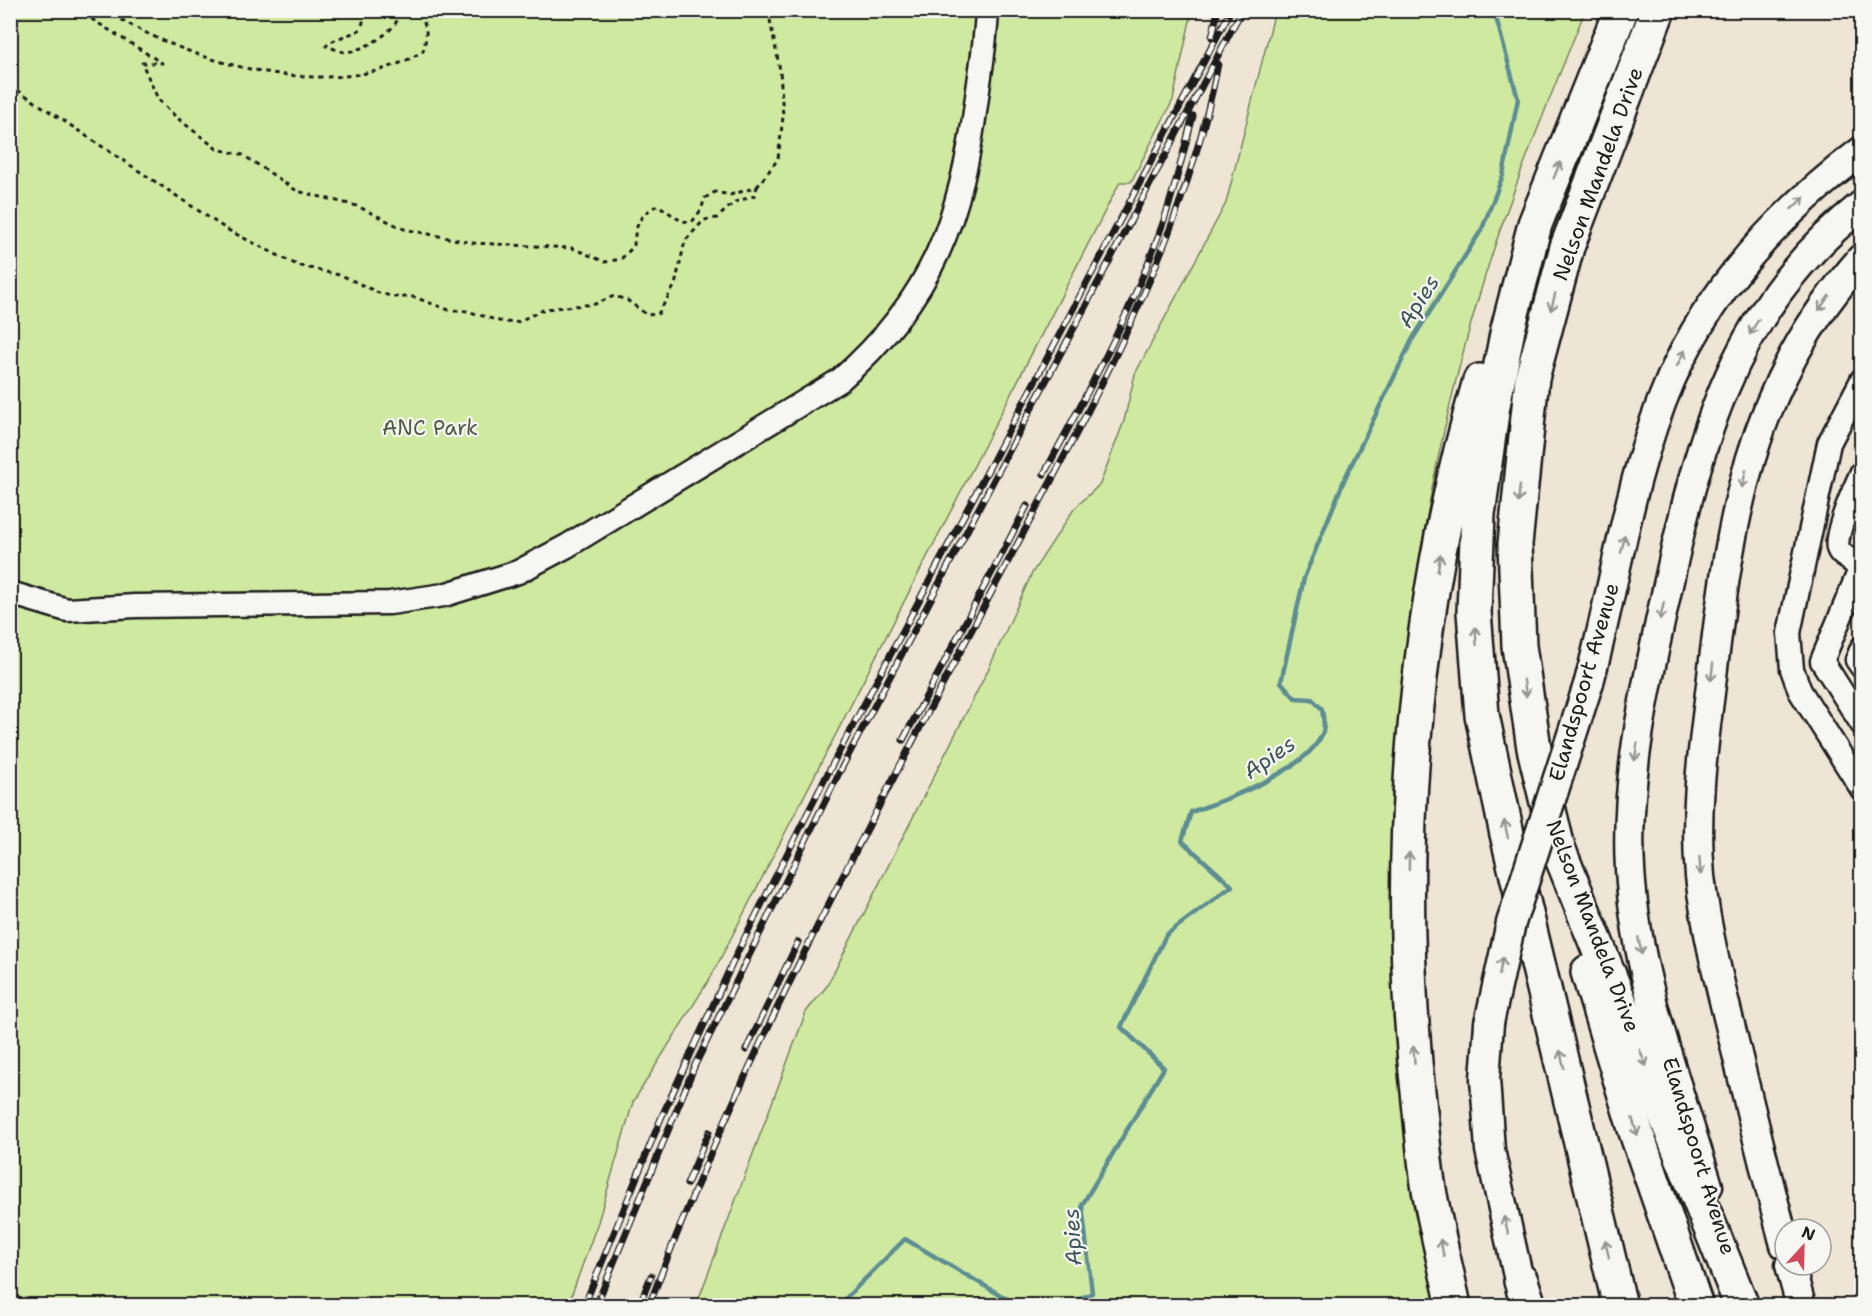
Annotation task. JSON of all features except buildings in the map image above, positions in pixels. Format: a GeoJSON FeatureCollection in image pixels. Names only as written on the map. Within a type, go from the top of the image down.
{"type":"FeatureCollection","features":[{"type":"Feature","properties":{"kind":"highway","name":"Nelson Mandela Drive"},"geometry":{"type":"LineString","coordinates":[[1620,1305],[1507,834],[1482,715],[1474,612],[1478,514],[1493,405],[1508,329],[1535,224],[1621,10]]}},
{"type":"Feature","properties":{"kind":"highway","name":"Nelson Mandela Drive"},"geometry":{"type":"LineString","coordinates":[[1658,10],[1567,247],[1532,378],[1522,457],[1515,544],[1519,646],[1534,748],[1558,848],[1743,1305]]}},
{"type":"Feature","properties":{"kind":"highway"},"geometry":{"type":"LineString","coordinates":[[1454,1305],[1430,1194],[1415,1070],[1407,951],[1410,807],[1422,667],[1445,522],[1467,424],[1496,327],[1535,224]]}},
{"type":"Feature","properties":{"kind":"highway"},"geometry":{"type":"LineString","coordinates":[[1558,848],[1589,976],[1637,1135],[1696,1305]]}},
{"type":"Feature","properties":{"kind":"main road","name":"Elandspoort Avenue"},"geometry":{"type":"LineString","coordinates":[[1525,1297],[1500,1203],[1490,1150],[1485,1080],[1490,1023],[1511,923],[1589,682],[1641,469],[1671,380],[1686,348],[1727,282],[1775,226],[1808,194],[1862,151]]}},
{"type":"Feature","properties":{"kind":"main road","name":"Elandspoort Avenue"},"geometry":{"type":"LineString","coordinates":[[1743,1305],[1657,1018],[1639,944],[1630,870],[1632,784],[1645,694],[1679,532],[1698,459],[1723,385],[1757,321],[1783,284],[1819,244],[1862,206]]}},
{"type":"Feature","properties":{"kind":"main road"},"geometry":{"type":"LineString","coordinates":[[1778,1217],[1707,922],[1698,843],[1700,789],[1728,562],[1754,441],[1774,391],[1806,330],[1826,301],[1862,258]]}},
{"type":"Feature","properties":{"kind":"main road"},"geometry":{"type":"LineString","coordinates":[[1793,1277],[1801,1305]]}},
{"type":"Feature","properties":{"kind":"lane"},"geometry":{"type":"LineString","coordinates":[[10,593],[67,610],[135,606],[408,601],[444,595],[507,576],[593,531],[840,380],[867,356],[900,317],[928,276],[954,215],[969,154],[987,10]]}},
{"type":"Feature","properties":{"kind":"lane"},"geometry":{"type":"LineString","coordinates":[[1862,381],[1829,443],[1789,633],[1792,669],[1800,691],[1862,789]]}},
{"type":"Feature","properties":{"kind":"lane"},"geometry":{"type":"LineString","coordinates":[[1862,472],[1845,514],[1837,545],[1839,551],[1859,570],[1822,661],[1862,724]]}},
{"type":"Feature","properties":{"kind":"lane"},"geometry":{"type":"LineString","coordinates":[[1862,648],[1857,660],[1862,667]]}},
{"type":"Feature","properties":{"kind":"path"},"geometry":{"type":"LineString","coordinates":[[77,10],[162,63],[142,63],[158,99],[176,117],[217,149],[243,155],[297,191],[357,206],[404,229],[473,243],[572,248],[605,262],[621,259],[634,246],[635,226],[645,212],[658,205],[681,222],[692,222],[701,210],[705,198],[715,192],[730,195],[757,187]]}},
{"type":"Feature","properties":{"kind":"path"},"geometry":{"type":"LineString","coordinates":[[106,10],[201,55],[237,66],[301,78],[349,76],[390,68],[408,61],[423,51],[427,36],[427,24],[416,10]]}},
{"type":"Feature","properties":{"kind":"path"},"geometry":{"type":"LineString","coordinates":[[354,10],[365,15],[361,29],[349,36],[334,38],[326,46],[344,52],[383,38],[400,11]]}},
{"type":"Feature","properties":{"kind":"path"},"geometry":{"type":"LineString","coordinates":[[10,85],[226,229],[297,265],[343,276],[379,293],[395,297],[414,297],[449,310],[467,311],[500,321],[515,323],[545,309],[595,304],[615,296],[627,300],[647,315],[658,314],[675,285],[685,241],[704,220],[717,218],[735,202],[754,196],[757,187],[778,159],[783,117],[780,70],[768,10]]}},
{"type":"Feature","properties":{"kind":"green space","name":"ANC Park"},"geometry":{"type":"Polygon","coordinates":[[[10,11],[1192,11],[1173,100],[1131,182],[1120,182],[712,975],[633,1102],[598,1222],[568,1305],[11,1305],[10,11]]]}},
{"type":"Feature","properties":{"kind":"green space"},"geometry":{"type":"Polygon","coordinates":[[[1275,11],[1585,11],[1502,223],[1463,351],[1426,519],[1402,689],[1397,746],[1438,1305],[696,1306],[806,1012],[827,986],[989,668],[1032,573],[1074,509],[1100,484],[1124,421],[1135,374],[1226,203],[1275,11]]]}},
{"type":"Feature","properties":{"kind":"waterway","name":"Apies"},"geometry":{"type":"LineString","coordinates":[[1064,1306],[1092,1293],[1082,1205],[1164,1068],[1121,1027],[1166,935],[1232,886],[1182,841],[1191,812],[1225,800],[1285,770],[1315,746],[1323,732],[1322,709],[1312,699],[1295,698],[1281,682],[1304,578],[1345,478],[1412,340],[1482,229],[1503,175],[1518,99],[1494,10]]}},
{"type":"Feature","properties":{"kind":"waterway","name":"Apies"},"geometry":{"type":"LineString","coordinates":[[838,1306],[905,1239],[1019,1306]]}},
{"type":"Feature","properties":{"kind":"railway"},"geometry":{"type":"LineString","coordinates":[[1212,37],[1218,10]]}},
{"type":"Feature","properties":{"kind":"railway"},"geometry":{"type":"LineString","coordinates":[[584,1306],[662,1116],[738,951],[831,767],[1231,10]]}},
{"type":"Feature","properties":{"kind":"railway"},"geometry":{"type":"LineString","coordinates":[[596,1306],[695,1065],[840,771],[1242,10]]}},
{"type":"Feature","properties":{"kind":"railway"},"geometry":{"type":"LineString","coordinates":[[649,1306],[724,1124],[807,946],[1091,405],[1123,339],[1153,272],[1179,204],[1201,135],[1218,64]]}},
{"type":"Feature","properties":{"kind":"railway"},"geometry":{"type":"LineString","coordinates":[[1044,474],[1110,348],[1140,283],[1169,205],[1193,116]]}},
{"type":"Feature","properties":{"kind":"railway"},"geometry":{"type":"LineString","coordinates":[[903,740],[1027,506]]}},
{"type":"Feature","properties":{"kind":"railway"},"geometry":{"type":"LineString","coordinates":[[746,1050],[798,942]]}},
{"type":"Feature","properties":{"kind":"railway"},"geometry":{"type":"LineString","coordinates":[[687,1184],[709,1132]]}},
{"type":"Feature","properties":{"kind":"railway"},"geometry":{"type":"LineString","coordinates":[[639,1306],[651,1276]]}}]}
